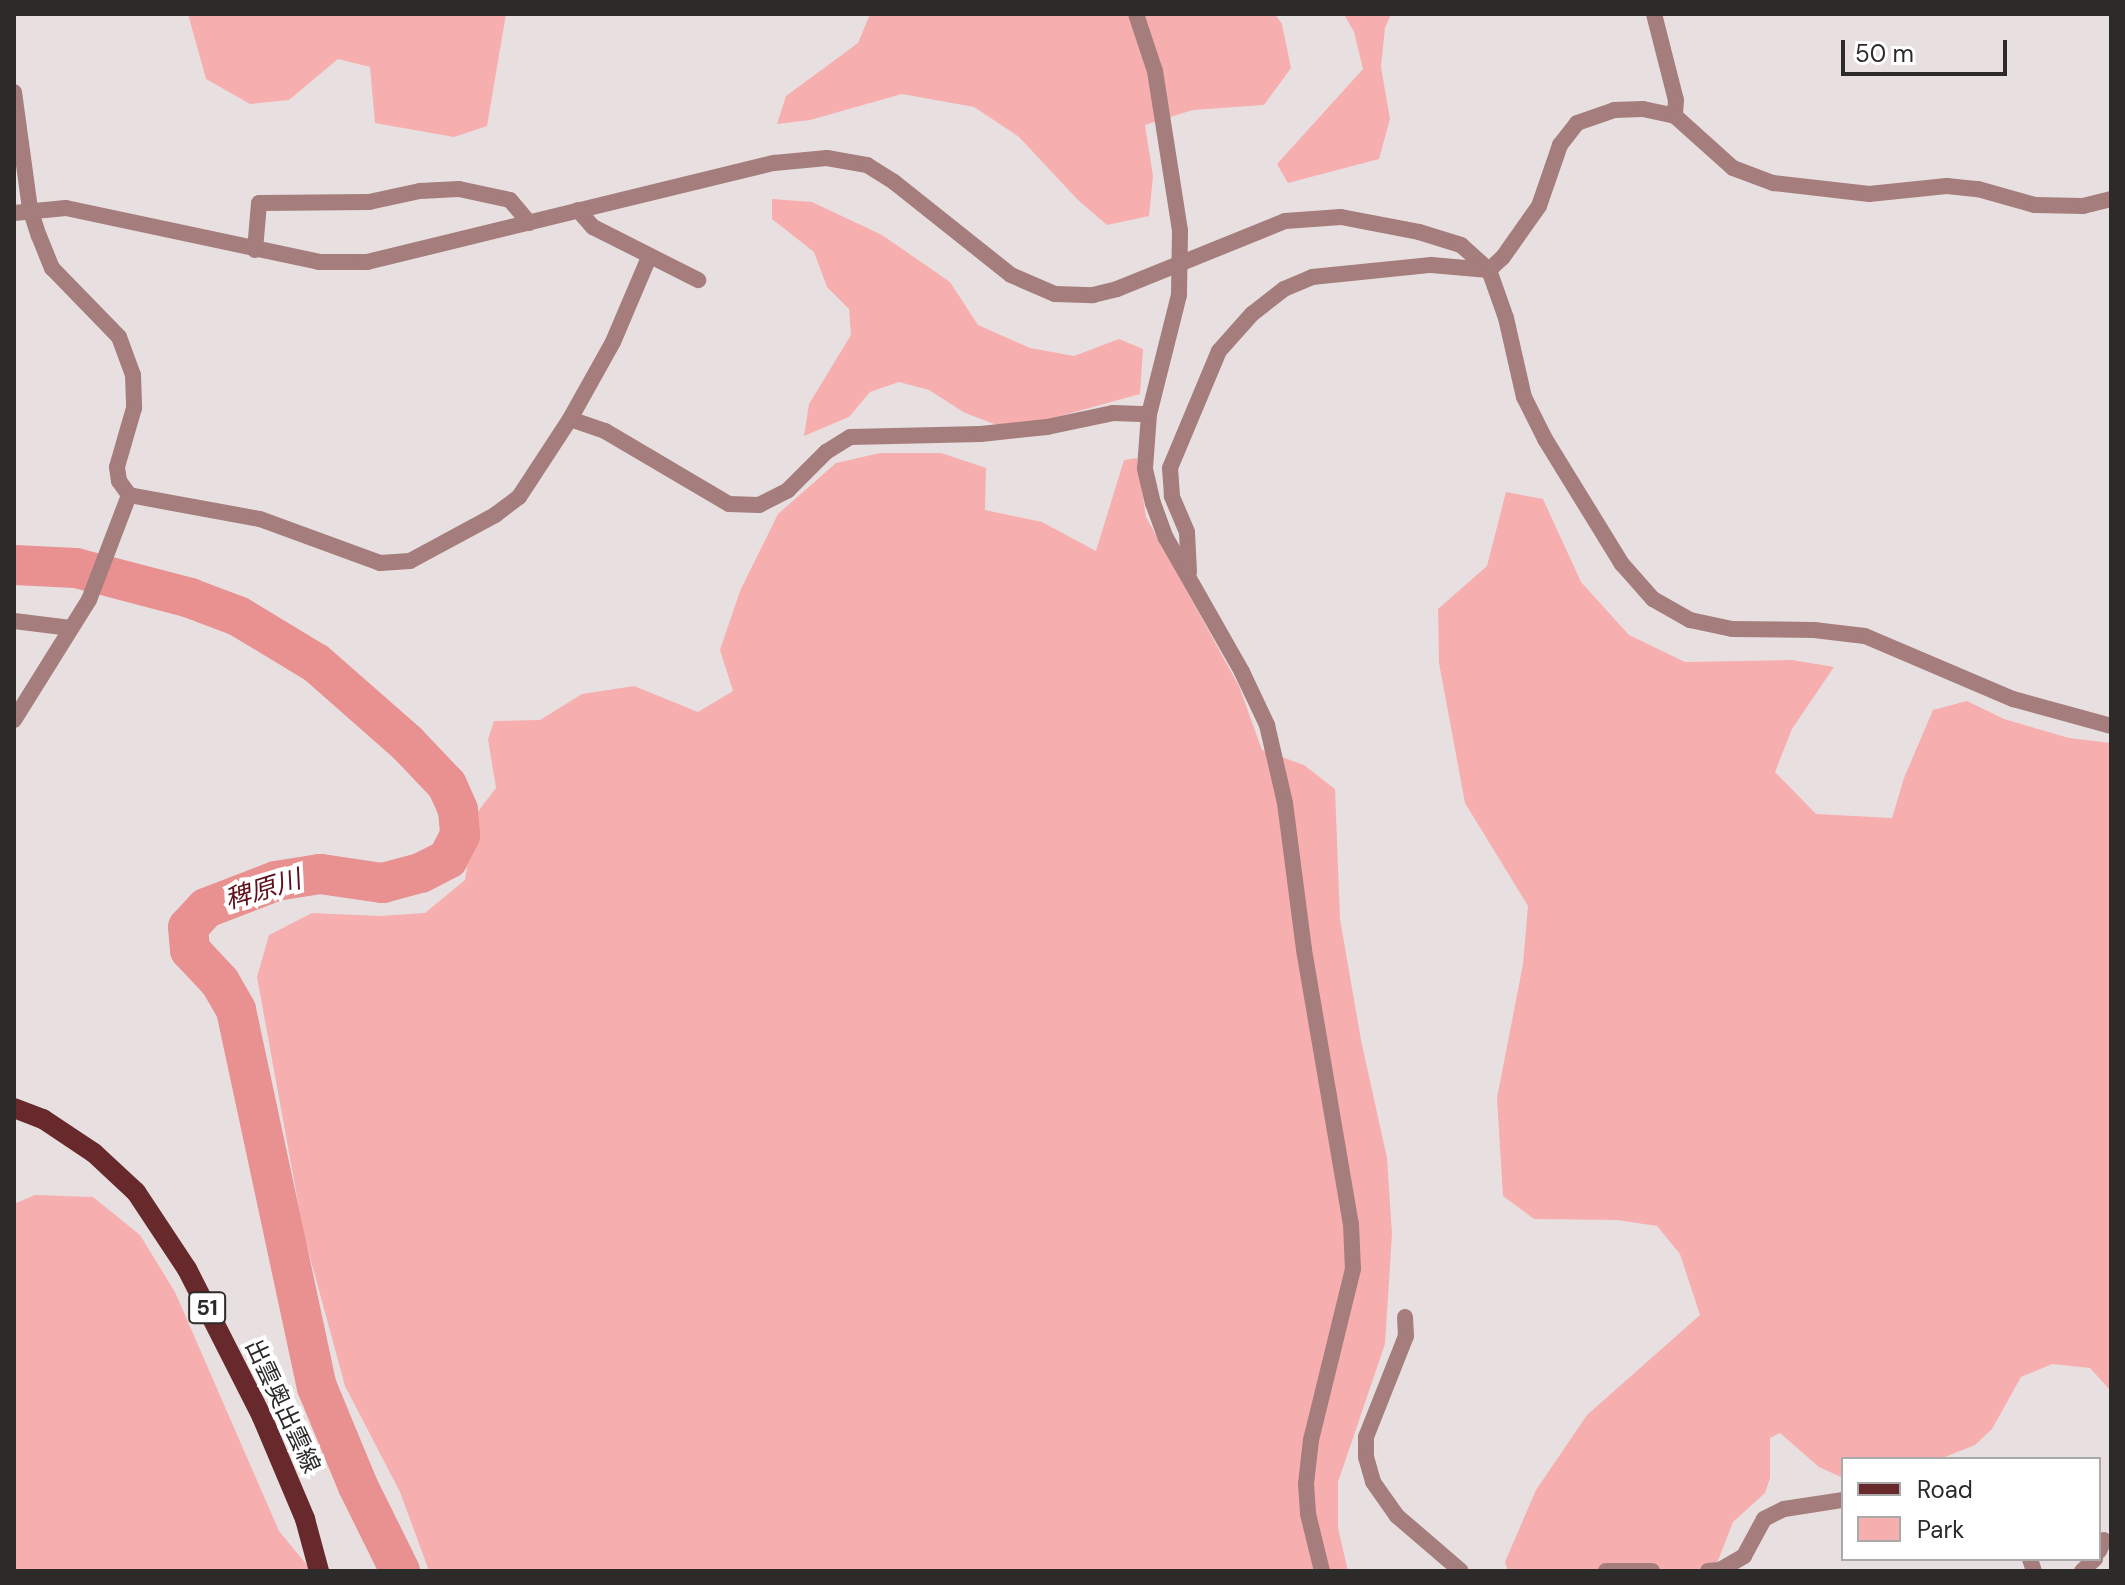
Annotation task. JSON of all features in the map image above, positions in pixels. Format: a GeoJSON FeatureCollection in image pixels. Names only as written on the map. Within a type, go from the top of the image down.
{"type":"FeatureCollection","features":[{"type":"Feature","properties":{"kind":"main road","name":"出雲奥出雲線"},"geometry":{"type":"LineString","coordinates":[[14,1108],[43,1119],[94,1153],[136,1192],[187,1269],[262,1417],[305,1519],[319,1571]]}},
{"type":"Feature","properties":{"kind":"street"},"geometry":{"type":"LineString","coordinates":[[1136,14],[1148,43],[1166,126],[1180,231],[1179,295],[1149,414],[1145,469],[1153,503],[1267,725],[1285,803],[1306,965],[1351,1224],[1353,1269],[1338,1344],[1311,1440],[1306,1484],[1308,1514],[1322,1571]]}},
{"type":"Feature","properties":{"kind":"street"},"geometry":{"type":"LineString","coordinates":[[1654,14],[1676,100],[1675,116]]}},
{"type":"Feature","properties":{"kind":"street"},"geometry":{"type":"LineString","coordinates":[[14,92],[21,211],[52,268],[119,337],[133,375],[134,408],[117,467],[119,481],[129,495],[260,519],[380,563],[410,561],[495,515],[519,497],[570,419],[613,342],[649,257]]}},
{"type":"Feature","properties":{"kind":"street"},"geometry":{"type":"LineString","coordinates":[[1489,270],[1512,246],[1539,206],[1560,145],[1577,123],[1614,110],[1643,109],[1675,116],[1733,168],[1773,183],[1869,194],[1947,186],[1978,189],[2035,205],[2083,206],[2111,199]]}},
{"type":"Feature","properties":{"kind":"street"},"geometry":{"type":"LineString","coordinates":[[21,211],[66,208],[319,262],[367,262],[774,163],[827,158],[867,165],[933,209],[1011,275],[1055,294],[1105,292],[1285,221],[1341,217],[1419,232],[1461,245],[1489,270],[1506,318],[1524,397],[1622,564],[1653,599],[1690,620],[1732,629],[1814,630],[1865,636],[2013,699],[2111,726]]}},
{"type":"Feature","properties":{"kind":"street"},"geometry":{"type":"LineString","coordinates":[[255,250],[259,203],[369,202],[420,191],[459,189],[510,200],[529,223]]}},
{"type":"Feature","properties":{"kind":"street"},"geometry":{"type":"LineString","coordinates":[[578,210],[593,227],[698,280]]}},
{"type":"Feature","properties":{"kind":"street"},"geometry":{"type":"LineString","coordinates":[[1189,578],[1187,532],[1172,496],[1170,468],[1219,351],[1252,314],[1284,289],[1312,277],[1431,265],[1489,270]]}},
{"type":"Feature","properties":{"kind":"street"},"geometry":{"type":"LineString","coordinates":[[570,419],[605,431],[729,504],[759,505],[788,490],[826,452],[850,437],[981,434],[1047,427],[1113,413],[1149,414]]}},
{"type":"Feature","properties":{"kind":"street"},"geometry":{"type":"LineString","coordinates":[[14,720],[89,600],[129,495]]}},
{"type":"Feature","properties":{"kind":"street"},"geometry":{"type":"LineString","coordinates":[[14,621],[71,628]]}},
{"type":"Feature","properties":{"kind":"street"},"geometry":{"type":"LineString","coordinates":[[1405,1317],[1406,1336],[1366,1437],[1366,1457],[1373,1482],[1397,1516],[1461,1571]]}},
{"type":"Feature","properties":{"kind":"street"},"geometry":{"type":"LineString","coordinates":[[1708,1571],[1720,1570],[1744,1556],[1764,1519],[1784,1509],[1841,1500]]}},
{"type":"Feature","properties":{"kind":"street"},"geometry":{"type":"LineString","coordinates":[[1606,1571],[1652,1571]]}},
{"type":"Feature","properties":{"kind":"green space"},"geometry":{"type":"Polygon","coordinates":[[[188,14],[506,14],[487,126],[454,137],[375,123],[370,67],[338,59],[289,100],[250,104],[206,79],[188,14]]]}},
{"type":"Feature","properties":{"kind":"green space"},"geometry":{"type":"Polygon","coordinates":[[[870,14],[1275,14],[1282,24],[1291,68],[1264,105],[1193,110],[1145,125],[1153,176],[1149,216],[1107,225],[1078,200],[1019,137],[974,107],[902,94],[810,120],[777,124],[786,96],[858,43],[870,14]]]}},
{"type":"Feature","properties":{"kind":"green space"},"geometry":{"type":"Polygon","coordinates":[[[1344,14],[1391,14],[1385,28],[1381,67],[1390,119],[1379,159],[1288,183],[1277,164],[1363,69],[1354,32],[1344,14]]]}},
{"type":"Feature","properties":{"kind":"green space"},"geometry":{"type":"Polygon","coordinates":[[[772,199],[812,202],[882,235],[950,282],[978,325],[1030,348],[1074,356],[1119,339],[1143,349],[1140,394],[1046,420],[997,425],[965,413],[929,390],[899,382],[870,392],[849,417],[804,436],[809,404],[851,335],[849,309],[827,287],[814,252],[772,219],[772,199]]]}},
{"type":"Feature","properties":{"kind":"green space"},"geometry":{"type":"Polygon","coordinates":[[[880,453],[941,453],[986,468],[985,510],[1042,522],[1096,551],[1124,460],[1137,458],[1146,517],[1239,686],[1262,750],[1304,765],[1335,789],[1340,919],[1361,1040],[1387,1158],[1392,1234],[1385,1344],[1338,1482],[1338,1528],[1348,1571],[429,1571],[400,1492],[345,1386],[304,1235],[257,977],[269,935],[312,913],[379,916],[425,913],[465,880],[476,814],[496,788],[488,739],[494,721],[540,720],[582,694],[634,686],[698,712],[733,691],[720,650],[740,591],[778,514],[836,463],[880,453]]]}},
{"type":"Feature","properties":{"kind":"green space"},"geometry":{"type":"Polygon","coordinates":[[[1506,492],[1543,499],[1581,582],[1629,635],[1685,662],[1792,660],[1834,667],[1792,729],[1775,772],[1816,814],[1892,818],[1904,778],[1933,710],[1967,701],[2004,719],[2069,738],[2111,743],[2111,1391],[2090,1368],[2052,1364],[2021,1377],[1992,1429],[1975,1445],[1945,1457],[1841,1457],[1841,1477],[1819,1467],[1780,1433],[1770,1438],[1770,1478],[1765,1493],[1733,1522],[1714,1571],[1508,1571],[1505,1562],[1536,1490],[1587,1415],[1700,1315],[1680,1254],[1657,1226],[1617,1220],[1534,1219],[1503,1196],[1497,1098],[1523,964],[1528,906],[1465,803],[1439,663],[1438,609],[1487,566],[1506,492]]]}},
{"type":"Feature","properties":{"kind":"green space"},"geometry":{"type":"Polygon","coordinates":[[[35,1195],[93,1197],[140,1235],[175,1292],[279,1531],[312,1571],[14,1571],[14,1204],[35,1195]]]}},
{"type":"Feature","properties":{"kind":"waterway","name":"稗原川"},"geometry":{"type":"LineString","coordinates":[[14,565],[76,568],[190,598],[238,616],[316,663],[407,743],[447,785],[458,810],[460,835],[448,859],[420,873],[382,883],[320,874],[276,881],[206,908],[188,927],[190,950],[220,982],[236,1010],[317,1387],[358,1486],[400,1571]]}}]}
